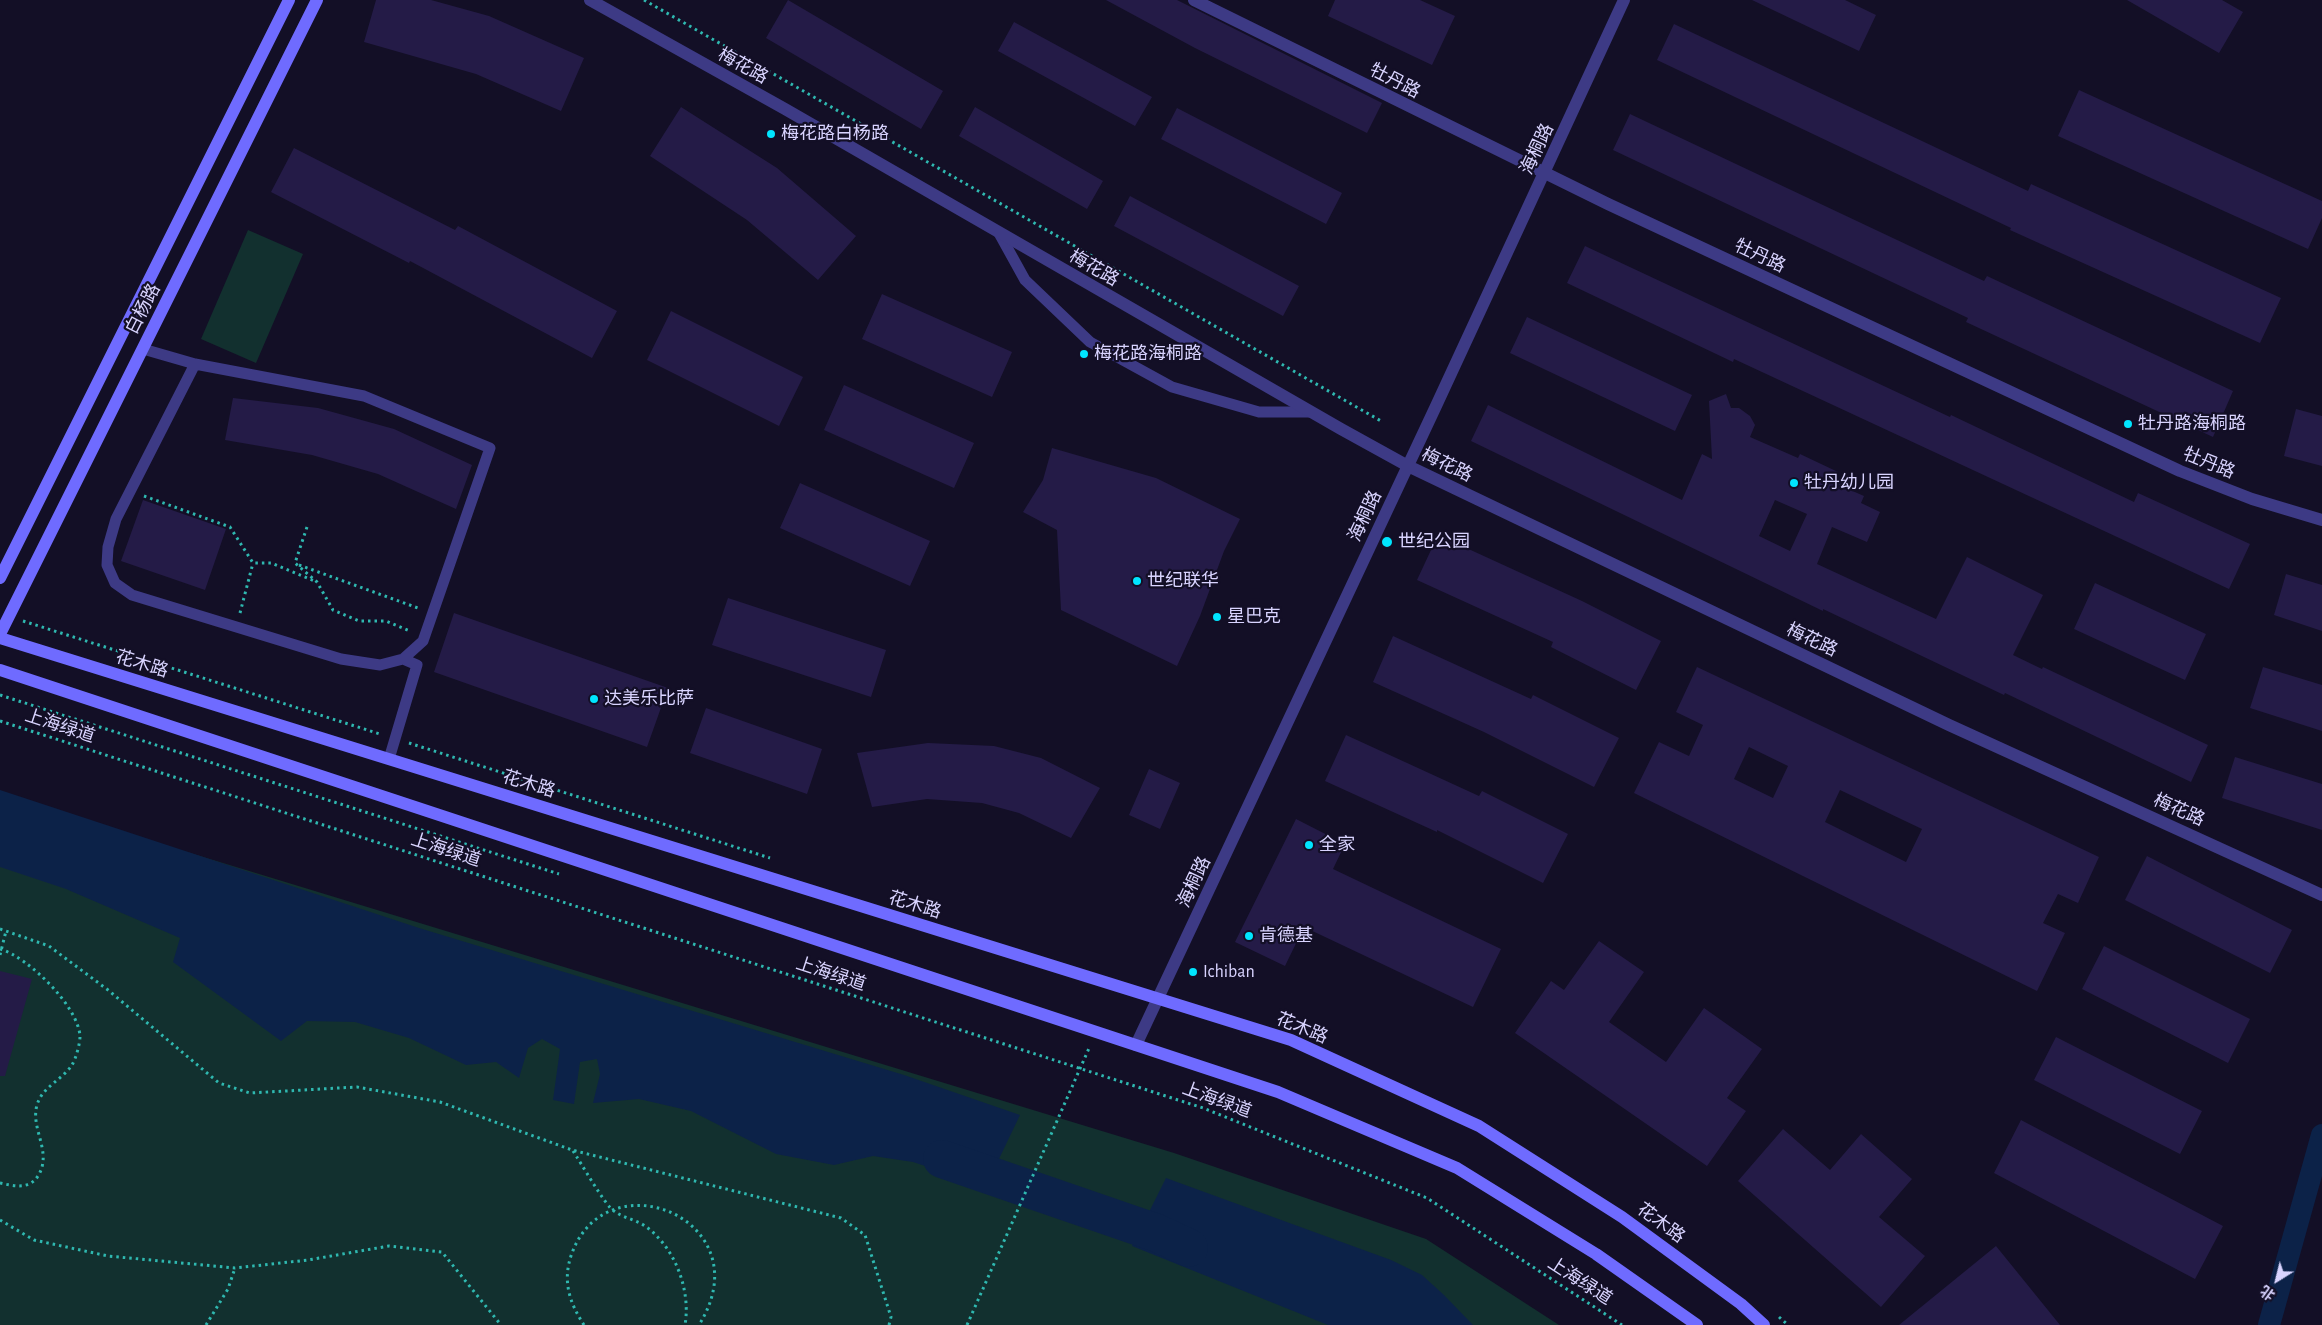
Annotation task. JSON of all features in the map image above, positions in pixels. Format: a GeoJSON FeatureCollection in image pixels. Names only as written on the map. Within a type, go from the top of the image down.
{"type":"FeatureCollection","features":[{"type":"Feature","properties":{"kind":"main road","name":"白杨路"},"geometry":{"type":"LineString","coordinates":[[0,578],[289,0]]}},
{"type":"Feature","properties":{"kind":"main road","name":"白杨路"},"geometry":{"type":"LineString","coordinates":[[0,634],[317,0]]}},
{"type":"Feature","properties":{"kind":"main road","name":"花木路"},"geometry":{"type":"LineString","coordinates":[[0,638],[1291,1040],[1479,1126],[1622,1217],[1741,1304],[1764,1325]]}},
{"type":"Feature","properties":{"kind":"main road"},"geometry":{"type":"LineString","coordinates":[[0,670],[1278,1092],[1457,1168],[1596,1254],[1697,1325]]}},
{"type":"Feature","properties":{"kind":"street","name":"梅花路"},"geometry":{"type":"LineString","coordinates":[[590,0],[785,109],[1310,412],[1408,466],[1949,725],[2322,895]]}},
{"type":"Feature","properties":{"kind":"street","name":"牡丹路"},"geometry":{"type":"LineString","coordinates":[[1194,0],[1544,174],[2180,471],[2252,499],[2322,520]]}},
{"type":"Feature","properties":{"kind":"street","name":"海桐路"},"geometry":{"type":"LineString","coordinates":[[1136,1045],[1624,0]]}},
{"type":"Feature","properties":{"kind":"lane"},"geometry":{"type":"LineString","coordinates":[[999,233],[1026,280],[1090,342],[1172,387],[1259,412],[1310,412]]}},
{"type":"Feature","properties":{"kind":"lane"},"geometry":{"type":"LineString","coordinates":[[143,349],[194,364],[364,396],[490,448],[424,637],[403,659],[380,664],[341,659],[132,595],[115,583],[107,565],[108,547],[116,519],[194,364]]}},
{"type":"Feature","properties":{"kind":"lane"},"geometry":{"type":"LineString","coordinates":[[389,759],[417,665],[403,659]]}},
{"type":"Feature","properties":{"kind":"path"},"geometry":{"type":"LineString","coordinates":[[644,0],[1381,421]]}},
{"type":"Feature","properties":{"kind":"path"},"geometry":{"type":"LineString","coordinates":[[130,491],[230,527],[253,563],[236,627]]}},
{"type":"Feature","properties":{"kind":"path"},"geometry":{"type":"LineString","coordinates":[[295,563],[307,527]]}},
{"type":"Feature","properties":{"kind":"path"},"geometry":{"type":"LineString","coordinates":[[253,563],[271,563],[317,582]]}},
{"type":"Feature","properties":{"kind":"path"},"geometry":{"type":"LineString","coordinates":[[295,563],[432,614]]}},
{"type":"Feature","properties":{"kind":"path"},"geometry":{"type":"LineString","coordinates":[[295,563],[317,582],[333,610],[359,621],[386,621],[424,637]]}},
{"type":"Feature","properties":{"kind":"path"},"geometry":{"type":"LineString","coordinates":[[0,695],[562,876]]}},
{"type":"Feature","properties":{"kind":"path","name":"上海绿道"},"geometry":{"type":"LineString","coordinates":[[0,721],[1203,1108],[1426,1198],[1622,1325]]}},
{"type":"Feature","properties":{"kind":"path"},"geometry":{"type":"LineString","coordinates":[[0,929],[50,946],[108,990],[219,1083],[250,1093],[356,1087],[440,1102],[572,1150],[841,1218],[865,1236],[891,1317],[889,1325]]}},
{"type":"Feature","properties":{"kind":"path"},"geometry":{"type":"LineString","coordinates":[[0,955],[6,931]]}},
{"type":"Feature","properties":{"kind":"path"},"geometry":{"type":"LineString","coordinates":[[0,1183],[26,1186],[35,1180],[40,1172],[44,1152],[36,1118],[36,1106],[46,1090],[71,1066],[80,1037],[76,1021],[40,973],[22,959],[1,949]]}},
{"type":"Feature","properties":{"kind":"path"},"geometry":{"type":"LineString","coordinates":[[1082,1042],[1100,1048]]}},
{"type":"Feature","properties":{"kind":"path"},"geometry":{"type":"LineString","coordinates":[[968,1325],[1091,1044]]}},
{"type":"Feature","properties":{"kind":"path"},"geometry":{"type":"LineString","coordinates":[[572,1150],[612,1211],[646,1226],[676,1264],[686,1295],[688,1310],[685,1325]]}},
{"type":"Feature","properties":{"kind":"path"},"geometry":{"type":"LineString","coordinates":[[584,1325],[572,1307],[568,1291],[568,1266],[577,1241],[597,1219],[620,1207],[658,1206],[682,1217],[701,1234],[712,1256],[716,1281],[711,1307],[699,1325]]}},
{"type":"Feature","properties":{"kind":"path"},"geometry":{"type":"LineString","coordinates":[[0,1220],[34,1240],[108,1256],[235,1268],[308,1260],[389,1246],[442,1252],[501,1325]]}},
{"type":"Feature","properties":{"kind":"path"},"geometry":{"type":"LineString","coordinates":[[206,1325],[228,1289],[235,1268]]}},
{"type":"Feature","properties":{"kind":"green space"},"geometry":{"type":"Polygon","coordinates":[[[248,230],[303,254],[256,363],[201,339],[248,230]]]}},
{"type":"Feature","properties":{"kind":"green space"},"geometry":{"type":"Polygon","coordinates":[[[0,795],[1174,1153],[1426,1239],[1559,1325],[0,1325],[0,795]]]}},
{"type":"Feature","properties":{"kind":"water"},"geometry":{"type":"Polygon","coordinates":[[[0,790],[419,928],[904,1075],[1020,1115],[986,1186],[913,1162],[873,1156],[834,1165],[776,1154],[691,1111],[639,1099],[593,1103],[600,1074],[597,1059],[580,1062],[574,1104],[553,1100],[560,1049],[542,1039],[528,1048],[519,1078],[496,1062],[466,1065],[409,1038],[355,1022],[307,1021],[281,1041],[173,962],[180,938],[66,889],[0,867],[0,790]]]}},
{"type":"Feature","properties":{"kind":"water"},"geometry":{"type":"Polygon","coordinates":[[[1166,1178],[1391,1260],[1422,1275],[1473,1325],[1328,1325],[1132,1246],[1166,1178]]]}},
{"type":"Feature","properties":{"kind":"building"},"geometry":{"type":"Polygon","coordinates":[[[376,0],[431,0],[489,16],[584,58],[561,111],[476,74],[364,42],[376,0]]]}},
{"type":"Feature","properties":{"kind":"building"},"geometry":{"type":"Polygon","coordinates":[[[788,0],[943,91],[921,129],[766,38],[788,0]]]}},
{"type":"Feature","properties":{"kind":"building"},"geometry":{"type":"Polygon","coordinates":[[[1106,0],[1177,0],[1382,103],[1367,133],[1195,48],[1106,0]]]}},
{"type":"Feature","properties":{"kind":"building"},"geometry":{"type":"Polygon","coordinates":[[[1335,0],[1420,0],[1455,16],[1432,65],[1328,16],[1335,0]]]}},
{"type":"Feature","properties":{"kind":"building"},"geometry":{"type":"Polygon","coordinates":[[[1752,0],[1845,0],[1876,15],[1859,51],[1752,0]]]}},
{"type":"Feature","properties":{"kind":"building"},"geometry":{"type":"Polygon","coordinates":[[[2127,0],[2222,0],[2243,12],[2219,53],[2127,0]]]}},
{"type":"Feature","properties":{"kind":"building"},"geometry":{"type":"Polygon","coordinates":[[[1014,22],[1152,97],[1135,126],[998,51],[1014,22]]]}},
{"type":"Feature","properties":{"kind":"building"},"geometry":{"type":"Polygon","coordinates":[[[1674,24],[2028,191],[2031,184],[2281,298],[2260,343],[2010,230],[2011,228],[1657,60],[1674,24]]]}},
{"type":"Feature","properties":{"kind":"building"},"geometry":{"type":"Polygon","coordinates":[[[2079,90],[2322,201],[2322,218],[2308,249],[2058,136],[2079,90]]]}},
{"type":"Feature","properties":{"kind":"building"},"geometry":{"type":"Polygon","coordinates":[[[681,107],[777,168],[856,236],[818,280],[747,220],[650,156],[681,107]]]}},
{"type":"Feature","properties":{"kind":"building"},"geometry":{"type":"Polygon","coordinates":[[[975,107],[1103,181],[1087,209],[959,136],[975,107]]]}},
{"type":"Feature","properties":{"kind":"building"},"geometry":{"type":"Polygon","coordinates":[[[1177,108],[1342,193],[1326,224],[1161,139],[1177,108]]]}},
{"type":"Feature","properties":{"kind":"building"},"geometry":{"type":"Polygon","coordinates":[[[1630,114],[1984,281],[1987,276],[2233,391],[2213,437],[1966,322],[1968,318],[1613,150],[1630,114]]]}},
{"type":"Feature","properties":{"kind":"building"},"geometry":{"type":"Polygon","coordinates":[[[294,148],[455,230],[458,226],[617,311],[592,358],[410,261],[409,263],[271,192],[294,148]]]}},
{"type":"Feature","properties":{"kind":"building"},"geometry":{"type":"Polygon","coordinates":[[[1130,196],[1299,286],[1283,316],[1114,226],[1130,196]]]}},
{"type":"Feature","properties":{"kind":"building"},"geometry":{"type":"Polygon","coordinates":[[[1585,246],[1950,417],[1951,415],[2134,502],[2138,493],[2250,544],[2229,589],[1734,359],[1733,362],[1567,283],[1585,246]]]}},
{"type":"Feature","properties":{"kind":"building"},"geometry":{"type":"Polygon","coordinates":[[[882,294],[1012,352],[992,397],[862,339],[882,294]]]}},
{"type":"Feature","properties":{"kind":"building"},"geometry":{"type":"Polygon","coordinates":[[[671,311],[803,377],[779,426],[647,360],[671,311]]]}},
{"type":"Feature","properties":{"kind":"building"},"geometry":{"type":"Polygon","coordinates":[[[1527,317],[1692,395],[1675,431],[1510,353],[1527,317]]]}},
{"type":"Feature","properties":{"kind":"building"},"geometry":{"type":"Polygon","coordinates":[[[844,385],[974,443],[954,488],[824,430],[844,385]]]}},
{"type":"Feature","properties":{"kind":"building"},"geometry":{"type":"Polygon","coordinates":[[[1726,394],[1731,408],[1739,408],[1750,416],[1755,425],[1750,437],[1798,458],[1800,454],[1838,472],[1836,478],[1850,484],[1848,489],[1864,496],[1861,503],[1880,512],[1867,542],[1832,527],[1817,564],[1936,619],[1967,557],[2043,595],[2013,655],[2042,669],[2043,667],[2208,745],[2191,782],[2005,693],[2004,695],[1823,609],[1823,611],[1471,441],[1488,405],[1682,500],[1702,454],[1712,459],[1709,401],[1726,394]],[[1775,500],[1759,536],[1790,551],[1807,514],[1775,500]]]}},
{"type":"Feature","properties":{"kind":"building"},"geometry":{"type":"Polygon","coordinates":[[[233,398],[318,408],[394,429],[472,465],[456,509],[378,474],[312,455],[225,440],[233,398]]]}},
{"type":"Feature","properties":{"kind":"building"},"geometry":{"type":"Polygon","coordinates":[[[2296,409],[2322,416],[2322,466],[2284,456],[2296,409]]]}},
{"type":"Feature","properties":{"kind":"building","name":"世纪联华"},"geometry":{"type":"Polygon","coordinates":[[[1052,448],[1156,478],[1240,519],[1224,551],[1200,616],[1177,666],[1061,610],[1057,530],[1023,512],[1043,480],[1052,448]]]}},
{"type":"Feature","properties":{"kind":"building"},"geometry":{"type":"Polygon","coordinates":[[[800,483],[930,541],[910,586],[780,528],[800,483]]]}},
{"type":"Feature","properties":{"kind":"building"},"geometry":{"type":"Polygon","coordinates":[[[143,500],[226,529],[205,590],[121,561],[143,500]]]}},
{"type":"Feature","properties":{"kind":"building"},"geometry":{"type":"Polygon","coordinates":[[[1438,535],[1582,601],[1661,641],[1636,690],[1551,647],[1553,642],[1417,580],[1438,535]]]}},
{"type":"Feature","properties":{"kind":"building"},"geometry":{"type":"Polygon","coordinates":[[[2286,574],[2322,585],[2322,631],[2274,615],[2286,574]]]}},
{"type":"Feature","properties":{"kind":"building"},"geometry":{"type":"Polygon","coordinates":[[[2095,583],[2206,634],[2185,680],[2074,629],[2095,583]]]}},
{"type":"Feature","properties":{"kind":"building"},"geometry":{"type":"Polygon","coordinates":[[[728,598],[886,650],[871,697],[712,645],[728,598]]]}},
{"type":"Feature","properties":{"kind":"building"},"geometry":{"type":"Polygon","coordinates":[[[454,613],[668,688],[647,747],[434,672],[454,613]]]}},
{"type":"Feature","properties":{"kind":"building"},"geometry":{"type":"Polygon","coordinates":[[[1393,636],[1531,699],[1533,695],[1619,738],[1594,787],[1484,732],[1373,682],[1393,636]]]}},
{"type":"Feature","properties":{"kind":"building"},"geometry":{"type":"Polygon","coordinates":[[[1697,667],[2099,857],[2078,903],[2058,894],[2043,923],[2065,933],[2037,991],[1634,793],[1659,742],[1689,756],[1703,725],[1676,712],[1697,667]],[[1749,747],[1734,779],[1773,798],[1788,766],[1749,747]],[[1840,790],[1825,822],[1906,862],[1922,829],[1840,790]]]}},
{"type":"Feature","properties":{"kind":"building"},"geometry":{"type":"Polygon","coordinates":[[[2263,667],[2322,685],[2322,731],[2250,708],[2263,667]]]}},
{"type":"Feature","properties":{"kind":"building"},"geometry":{"type":"Polygon","coordinates":[[[706,708],[822,749],[807,794],[690,753],[706,708]]]}},
{"type":"Feature","properties":{"kind":"building"},"geometry":{"type":"Polygon","coordinates":[[[1346,735],[1479,796],[1482,791],[1568,834],[1543,883],[1437,830],[1437,832],[1325,781],[1346,735]]]}},
{"type":"Feature","properties":{"kind":"building"},"geometry":{"type":"Polygon","coordinates":[[[928,743],[994,746],[1041,758],[1100,788],[1071,838],[1019,813],[982,803],[927,799],[872,807],[857,753],[928,743]]]}},
{"type":"Feature","properties":{"kind":"building"},"geometry":{"type":"Polygon","coordinates":[[[2235,757],[2322,784],[2322,830],[2222,798],[2235,757]]]}},
{"type":"Feature","properties":{"kind":"building"},"geometry":{"type":"Polygon","coordinates":[[[1149,769],[1180,783],[1160,829],[1129,815],[1149,769]]]}},
{"type":"Feature","properties":{"kind":"building"},"geometry":{"type":"Polygon","coordinates":[[[1296,819],[1345,844],[1333,869],[1501,949],[1473,1007],[1304,927],[1285,966],[1235,942],[1296,819]]]}},
{"type":"Feature","properties":{"kind":"building"},"geometry":{"type":"Polygon","coordinates":[[[2147,856],[2292,930],[2270,973],[2125,900],[2147,856]]]}},
{"type":"Feature","properties":{"kind":"building"},"geometry":{"type":"Polygon","coordinates":[[[1599,941],[1644,972],[1609,1022],[1666,1062],[1704,1008],[1762,1049],[1727,1098],[1746,1111],[1707,1166],[1515,1033],[1551,981],[1564,990],[1599,941]]]}},
{"type":"Feature","properties":{"kind":"building"},"geometry":{"type":"Polygon","coordinates":[[[2104,946],[2250,1019],[2228,1063],[2082,989],[2104,946]]]}},
{"type":"Feature","properties":{"kind":"building"},"geometry":{"type":"Polygon","coordinates":[[[0,971],[32,979],[5,1076],[0,1076],[0,971]]]}},
{"type":"Feature","properties":{"kind":"building"},"geometry":{"type":"Polygon","coordinates":[[[2056,1037],[2202,1111],[2180,1154],[2034,1080],[2056,1037]]]}},
{"type":"Feature","properties":{"kind":"building"},"geometry":{"type":"Polygon","coordinates":[[[2021,1120],[2223,1226],[2195,1279],[1994,1173],[2021,1120]]]}},
{"type":"Feature","properties":{"kind":"building"},"geometry":{"type":"Polygon","coordinates":[[[1783,1129],[1830,1170],[1861,1134],[1912,1179],[1879,1217],[1925,1256],[1881,1307],[1738,1181],[1783,1129]]]}},
{"type":"Feature","properties":{"kind":"building"},"geometry":{"type":"Polygon","coordinates":[[[1996,1246],[2060,1325],[1899,1325],[1996,1246]]]}},
{"type":"Feature","properties":{"kind":"waterway"},"geometry":{"type":"LineString","coordinates":[[2269,1325],[2322,1135]]}},
{"type":"Feature","properties":{"kind":"waterway"},"geometry":{"type":"LineString","coordinates":[[942,1159],[1157,1233],[1189,1248]]}},
{"type":"Feature","properties":{"kind":"place","name":"梅花路白杨路"},"geometry":{"type":"Point","coordinates":[771,134]}},
{"type":"Feature","properties":{"kind":"place","name":"梅花路海桐路"},"geometry":{"type":"Point","coordinates":[1084,354]}},
{"type":"Feature","properties":{"kind":"place","name":"牡丹路海桐路"},"geometry":{"type":"Point","coordinates":[2128,424]}},
{"type":"Feature","properties":{"kind":"place","name":"牡丹幼儿园"},"geometry":{"type":"Point","coordinates":[1794,483]}},
{"type":"Feature","properties":{"kind":"place","name":"世纪公园"},"geometry":{"type":"Point","coordinates":[1387,542]}},
{"type":"Feature","properties":{"kind":"place","name":"世纪联华"},"geometry":{"type":"Point","coordinates":[1137,581]}},
{"type":"Feature","properties":{"kind":"place","name":"星巴克"},"geometry":{"type":"Point","coordinates":[1217,617]}},
{"type":"Feature","properties":{"kind":"place","name":"达美乐比萨"},"geometry":{"type":"Point","coordinates":[594,699]}},
{"type":"Feature","properties":{"kind":"place","name":"全家"},"geometry":{"type":"Point","coordinates":[1309,845]}},
{"type":"Feature","properties":{"kind":"place","name":"肯德基"},"geometry":{"type":"Point","coordinates":[1249,936]}},
{"type":"Feature","properties":{"kind":"place","name":"Ichiban"},"geometry":{"type":"Point","coordinates":[1193,972]}}]}
